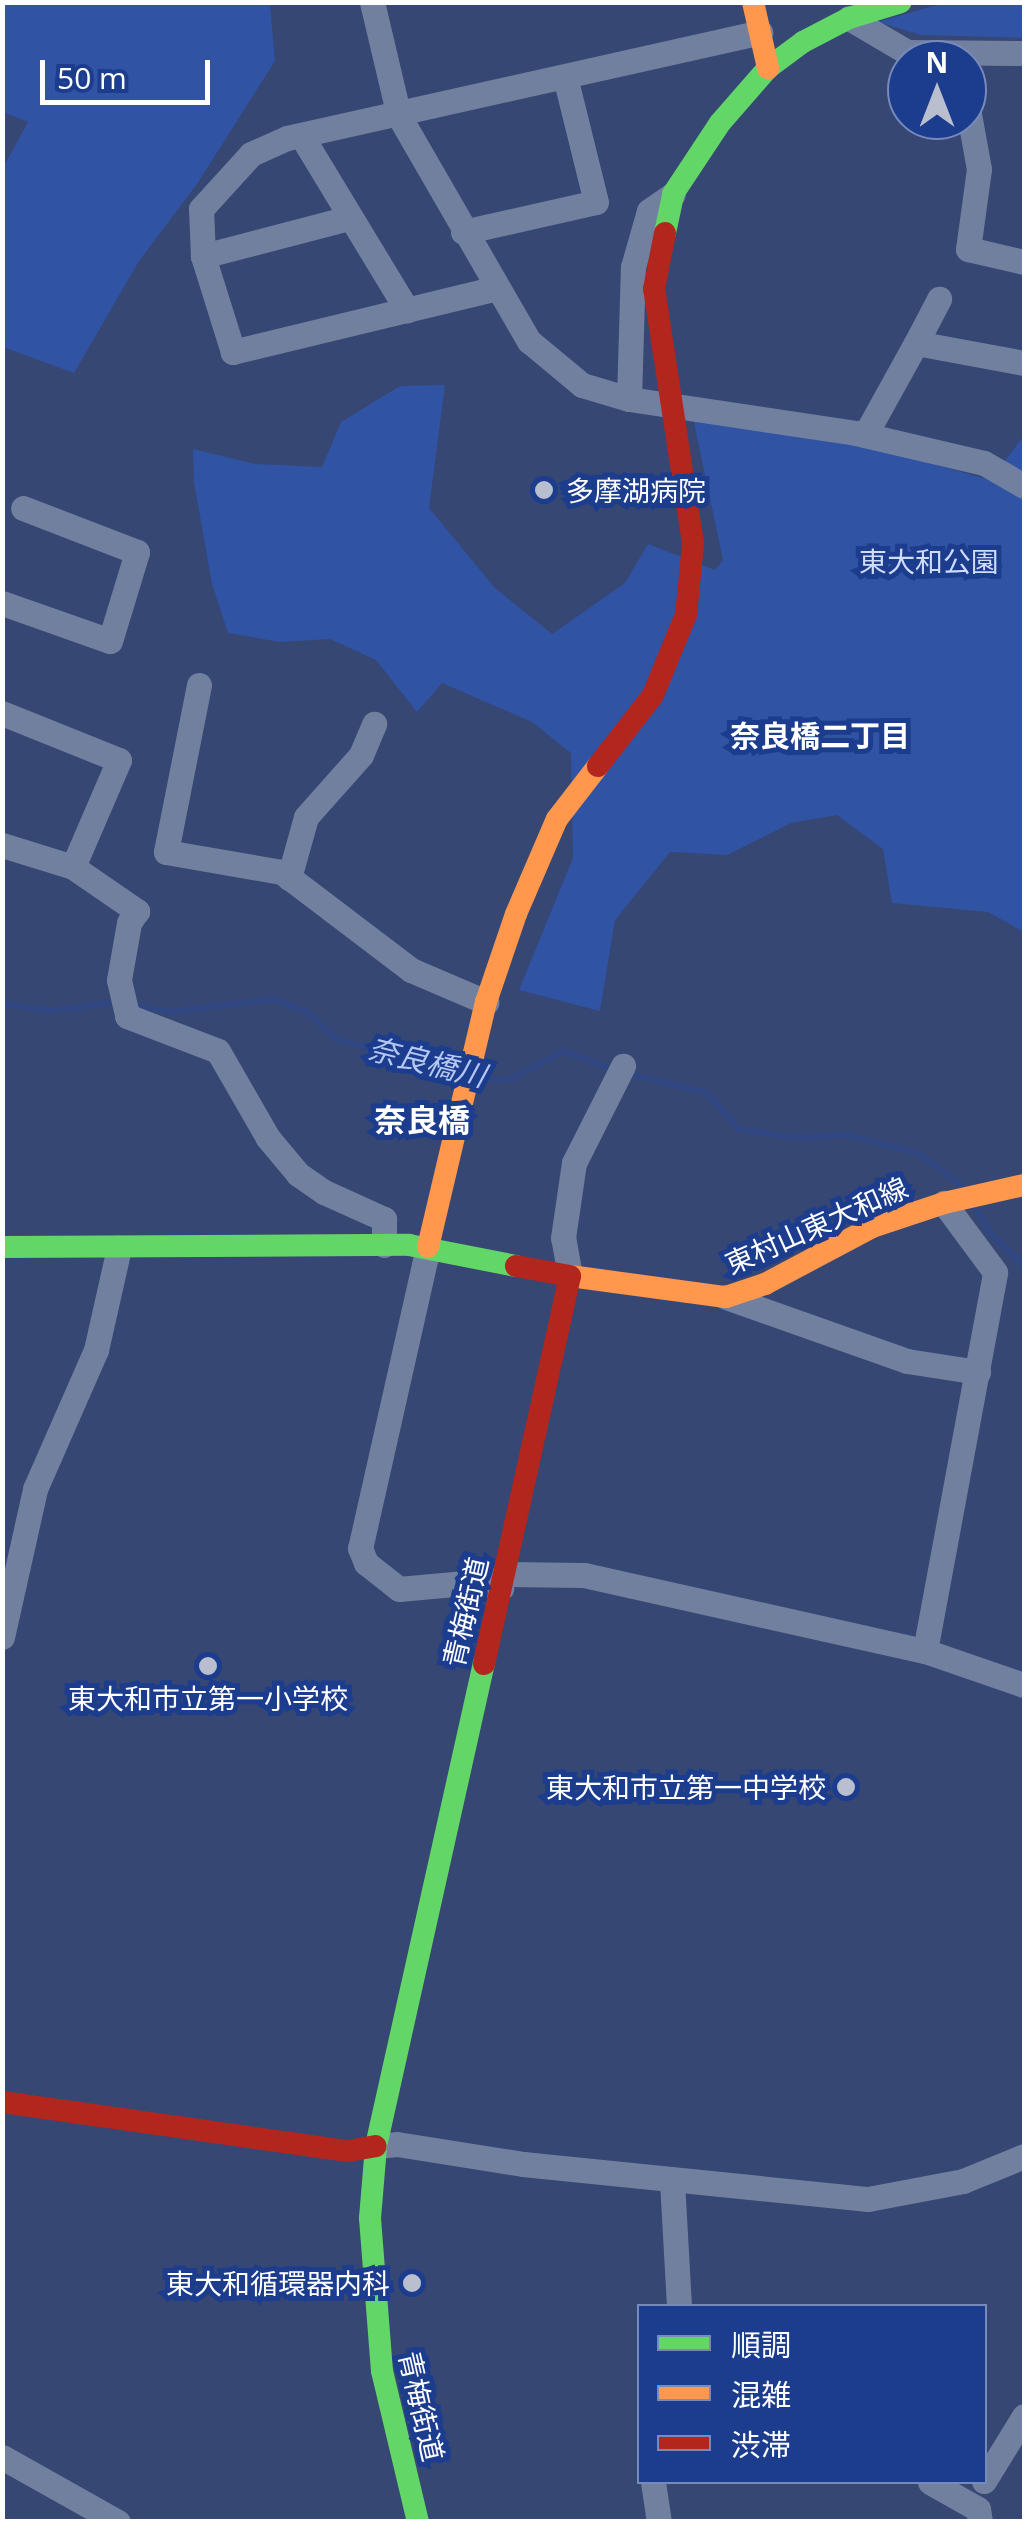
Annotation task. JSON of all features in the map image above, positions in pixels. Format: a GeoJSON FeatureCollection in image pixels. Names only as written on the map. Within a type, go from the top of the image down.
{"type":"FeatureCollection","features":[{"type":"Feature","properties":{"kind":"main road"},"geometry":{"type":"LineString","coordinates":[[753,2],[768,68]]}},
{"type":"Feature","properties":{"kind":"main road"},"geometry":{"type":"LineString","coordinates":[[428,1248],[470,1062],[516,914],[557,819],[653,696],[686,615],[693,543],[654,288],[662,235],[674,194],[720,123],[768,68],[802,42],[849,18],[901,2]]}},
{"type":"Feature","properties":{"kind":"main road","name":"東村山東大和線"},"geometry":{"type":"LineString","coordinates":[[570,1276],[726,1297],[765,1284],[872,1227],[949,1202],[1024,1185]]}},
{"type":"Feature","properties":{"kind":"main road"},"geometry":{"type":"LineString","coordinates":[[2,1247],[384,1245],[428,1248],[570,1276]]}},
{"type":"Feature","properties":{"kind":"main road","name":"青梅街道"},"geometry":{"type":"LineString","coordinates":[[418,2522],[382,2371],[374,2313],[370,2230],[376,2146],[570,1276]]}},
{"type":"Feature","properties":{"kind":"main road"},"geometry":{"type":"LineString","coordinates":[[2,2102],[348,2151],[376,2146]]}},
{"type":"Feature","properties":{"kind":"street"},"geometry":{"type":"LineString","coordinates":[[372,2],[399,116],[529,341],[582,385],[642,401],[702,407],[865,435],[984,463],[1024,486]]}},
{"type":"Feature","properties":{"kind":"street"},"geometry":{"type":"LineString","coordinates":[[849,18],[887,40]]}},
{"type":"Feature","properties":{"kind":"street"},"geometry":{"type":"LineString","coordinates":[[497,288],[233,352],[203,256],[200,209],[251,154],[301,135],[760,32]]}},
{"type":"Feature","properties":{"kind":"street"},"geometry":{"type":"LineString","coordinates":[[987,54],[1024,53]]}},
{"type":"Feature","properties":{"kind":"street"},"geometry":{"type":"LineString","coordinates":[[463,232],[596,202],[565,77]]}},
{"type":"Feature","properties":{"kind":"street"},"geometry":{"type":"LineString","coordinates":[[301,135],[408,310]]}},
{"type":"Feature","properties":{"kind":"street"},"geometry":{"type":"LineString","coordinates":[[974,140],[979,168],[968,250],[1024,262]]}},
{"type":"Feature","properties":{"kind":"street"},"geometry":{"type":"LineString","coordinates":[[642,401],[632,267],[649,211],[674,194]]}},
{"type":"Feature","properties":{"kind":"street"},"geometry":{"type":"LineString","coordinates":[[203,256],[350,218]]}},
{"type":"Feature","properties":{"kind":"street"},"geometry":{"type":"LineString","coordinates":[[865,435],[939,299]]}},
{"type":"Feature","properties":{"kind":"street"},"geometry":{"type":"LineString","coordinates":[[916,343],[1024,362]]}},
{"type":"Feature","properties":{"kind":"street"},"geometry":{"type":"LineString","coordinates":[[2,603],[110,641],[137,552],[23,508]]}},
{"type":"Feature","properties":{"kind":"street"},"geometry":{"type":"LineString","coordinates":[[199,685],[166,852],[282,872],[412,970],[486,1002]]}},
{"type":"Feature","properties":{"kind":"street"},"geometry":{"type":"LineString","coordinates":[[2,713],[119,760],[73,867]]}},
{"type":"Feature","properties":{"kind":"street"},"geometry":{"type":"LineString","coordinates":[[289,878],[306,817],[361,755],[374,724]]}},
{"type":"Feature","properties":{"kind":"street"},"geometry":{"type":"LineString","coordinates":[[2,845],[73,867],[138,911],[129,924],[119,980],[125,1005],[218,1051],[268,1138],[298,1174],[324,1192],[384,1218],[384,1245]]}},
{"type":"Feature","properties":{"kind":"street"},"geometry":{"type":"LineString","coordinates":[[570,1276],[563,1238],[574,1164],[618,1076]]}},
{"type":"Feature","properties":{"kind":"street"},"geometry":{"type":"LineString","coordinates":[[924,1651],[995,1272],[949,1202]]}},
{"type":"Feature","properties":{"kind":"street"},"geometry":{"type":"LineString","coordinates":[[2,1636],[35,1489],[96,1350],[120,1248]]}},
{"type":"Feature","properties":{"kind":"street"},"geometry":{"type":"LineString","coordinates":[[428,1248],[360,1548],[366,1564],[399,1588],[584,1575],[924,1651],[1024,1684]]}},
{"type":"Feature","properties":{"kind":"street"},"geometry":{"type":"LineString","coordinates":[[726,1297],[907,1361],[978,1372]]}},
{"type":"Feature","properties":{"kind":"street"},"geometry":{"type":"LineString","coordinates":[[376,2146],[397,2144],[672,2181],[868,2198],[963,2181],[1024,2156]]}},
{"type":"Feature","properties":{"kind":"street"},"geometry":{"type":"LineString","coordinates":[[672,2181],[678,2304]]}},
{"type":"Feature","properties":{"kind":"street"},"geometry":{"type":"LineString","coordinates":[[987,2476],[1024,2416]]}},
{"type":"Feature","properties":{"kind":"street"},"geometry":{"type":"LineString","coordinates":[[2,2457],[117,2521]]}},
{"type":"Feature","properties":{"kind":"street"},"geometry":{"type":"LineString","coordinates":[[652,2484],[659,2522]]}},
{"type":"Feature","properties":{"kind":"street"},"geometry":{"type":"LineString","coordinates":[[933,2484],[979,2515]]}},
{"type":"Feature","properties":{"kind":"street"},"geometry":{"type":"LineString","coordinates":[[979,2515],[978,2491],[982,2484]]}},
{"type":"Feature","properties":{"kind":"green space"},"geometry":{"type":"Polygon","coordinates":[[[3,2],[270,3],[275,61],[197,184],[139,261],[74,373],[3,347],[3,168],[28,122],[3,112],[3,2]]]}},
{"type":"Feature","properties":{"kind":"green space"},"geometry":{"type":"Polygon","coordinates":[[[944,3],[1024,3],[1024,38],[921,35],[878,22],[944,3]]]}},
{"type":"Feature","properties":{"kind":"green space","name":"東大和公園"},"geometry":{"type":"Polygon","coordinates":[[[445,385],[429,508],[495,588],[552,634],[625,583],[648,544],[715,570],[723,560],[693,418],[859,443],[990,480],[1024,436],[1024,932],[988,912],[892,903],[883,849],[837,815],[791,823],[727,855],[670,852],[615,920],[600,1011],[519,990],[573,858],[571,753],[532,722],[442,683],[417,712],[376,660],[330,639],[280,642],[228,633],[212,584],[194,482],[193,449],[255,464],[322,467],[341,422],[400,386],[445,385]]]}},
{"type":"Feature","properties":{"kind":"waterway","name":"奈良橋川"},"geometry":{"type":"LineString","coordinates":[[132,1005],[170,1012],[274,999],[307,1012],[336,1039],[459,1075]]}},
{"type":"Feature","properties":{"kind":"waterway","name":"奈良橋川"},"geometry":{"type":"LineString","coordinates":[[2,1003],[51,1011],[115,1002]]}},
{"type":"Feature","properties":{"kind":"waterway","name":"奈良橋川"},"geometry":{"type":"LineString","coordinates":[[481,1080],[511,1079],[564,1051],[612,1069]]}},
{"type":"Feature","properties":{"kind":"waterway","name":"奈良橋川"},"geometry":{"type":"LineString","coordinates":[[624,1073],[707,1093],[739,1129],[799,1138],[847,1135],[918,1153],[963,1186]]}},
{"type":"Feature","properties":{"kind":"waterway","name":"奈良橋川"},"geometry":{"type":"LineString","coordinates":[[975,1206],[989,1231],[1024,1266]]}},
{"type":"Feature","properties":{"kind":"traffic: fast"},"geometry":{"type":"LineString","coordinates":[[665,233],[673,194],[720,123],[768,68],[803,42],[849,18],[901,2]]}},
{"type":"Feature","properties":{"kind":"traffic: fast"},"geometry":{"type":"LineString","coordinates":[[2,1247],[409,1245],[516,1266]]}},
{"type":"Feature","properties":{"kind":"traffic: fast"},"geometry":{"type":"LineString","coordinates":[[418,2522],[382,2371],[370,2218],[376,2146],[484,1664]]}},
{"type":"Feature","properties":{"kind":"traffic: slow"},"geometry":{"type":"LineString","coordinates":[[753,2],[768,68]]}},
{"type":"Feature","properties":{"kind":"traffic: slow"},"geometry":{"type":"LineString","coordinates":[[428,1247],[486,1002],[516,914],[557,819],[598,766]]}},
{"type":"Feature","properties":{"kind":"traffic: slow"},"geometry":{"type":"LineString","coordinates":[[570,1276],[726,1297],[765,1284],[872,1227],[944,1203],[1024,1185]]}},
{"type":"Feature","properties":{"kind":"traffic: jam"},"geometry":{"type":"LineString","coordinates":[[598,766],[653,695],[686,615],[693,543],[654,289],[665,233]]}},
{"type":"Feature","properties":{"kind":"traffic: jam"},"geometry":{"type":"LineString","coordinates":[[484,1664],[570,1276],[516,1266]]}},
{"type":"Feature","properties":{"kind":"traffic: jam"},"geometry":{"type":"LineString","coordinates":[[2,2102],[348,2151],[376,2146]]}},
{"type":"Feature","properties":{"kind":"place","name":"多摩湖病院"},"geometry":{"type":"Point","coordinates":[544,490]}},
{"type":"Feature","properties":{"kind":"place","name":"東大和市立第一小学校"},"geometry":{"type":"Point","coordinates":[208,1666]}},
{"type":"Feature","properties":{"kind":"place","name":"東大和市立第一中学校"},"geometry":{"type":"Point","coordinates":[846,1787]}},
{"type":"Feature","properties":{"kind":"place","name":"東大和循環器内科"},"geometry":{"type":"Point","coordinates":[412,2283]}},
{"type":"Feature","properties":{"kind":"district","name":"奈良橋二丁目"},"geometry":{"type":"Point","coordinates":[820,736]}},
{"type":"Feature","properties":{"kind":"district","name":"奈良橋"},"geometry":{"type":"Point","coordinates":[422,1120]}}]}
